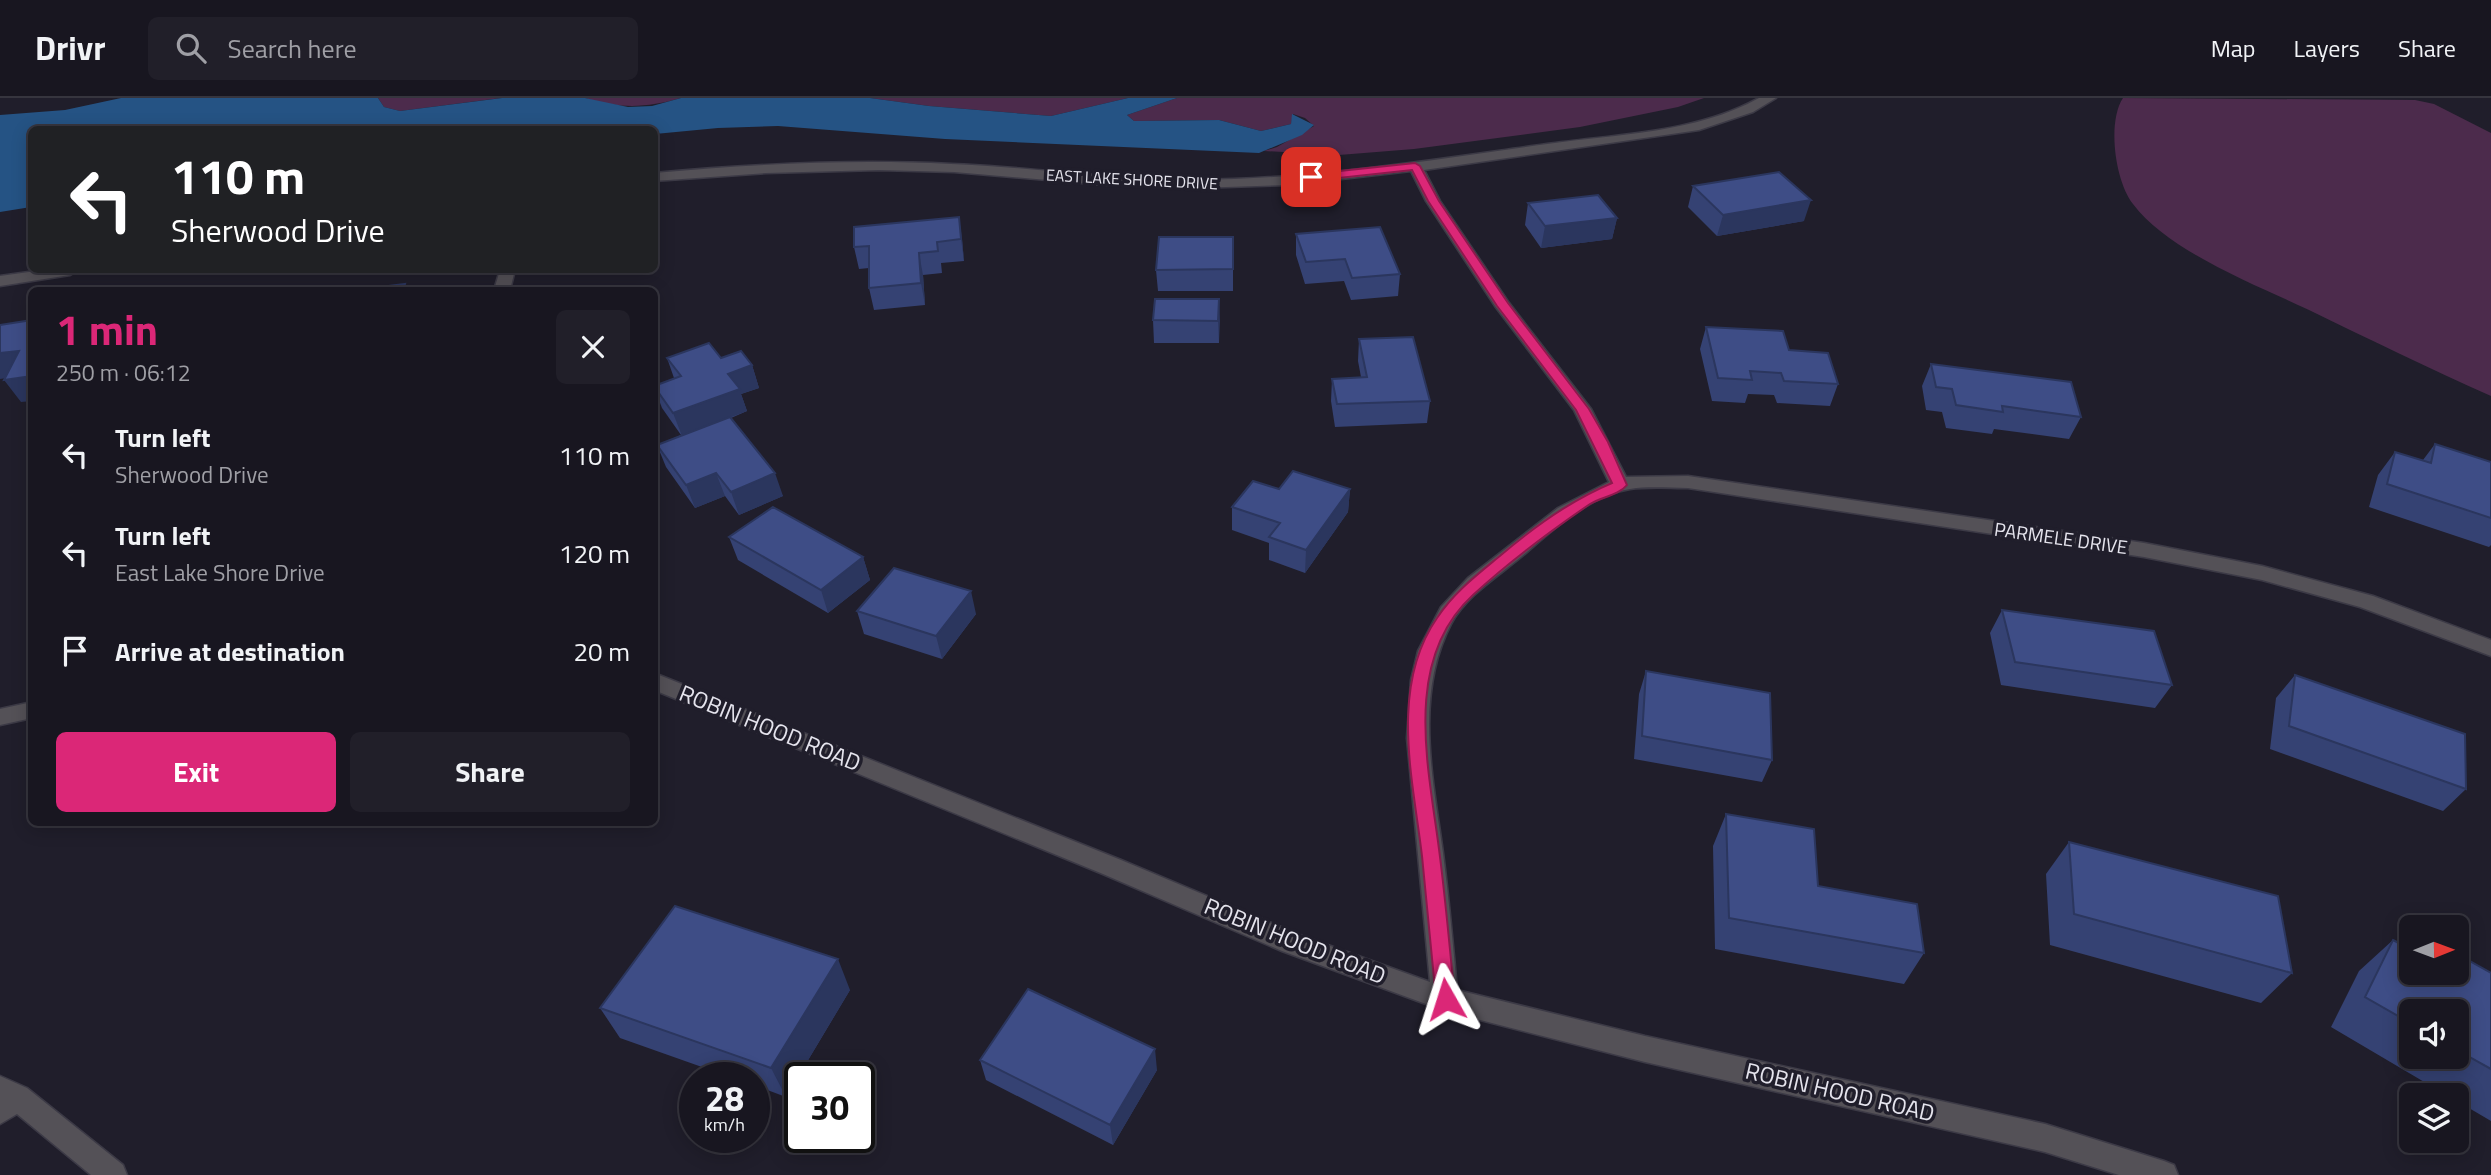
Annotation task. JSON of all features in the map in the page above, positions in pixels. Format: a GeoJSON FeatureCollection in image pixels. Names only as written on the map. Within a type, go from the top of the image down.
{"type":"FeatureCollection","features":[{"type":"Feature","properties":{"kind":"street","name":"EAST LAKE SHORE DRIVE"},"geometry":{"type":"LineString","coordinates":[[658,177],[795,166],[876,166],[1197,184],[1336,176],[1719,121],[1738,115],[1769,98]]}},
{"type":"Feature","properties":{"kind":"street"},"geometry":{"type":"LineString","coordinates":[[1415,166],[1433,201],[1503,306],[1582,409],[1601,442],[1620,485],[1590,498],[1533,536],[1465,593],[1442,622],[1426,660],[1417,704],[1417,758],[1431,854],[1446,999]]}},
{"type":"Feature","properties":{"kind":"street"},"geometry":{"type":"LineString","coordinates":[[0,281],[51,273]]}},
{"type":"Feature","properties":{"kind":"street","name":"PARMELE DRIVE"},"geometry":{"type":"LineString","coordinates":[[1620,485],[1688,482],[2144,550],[2262,573],[2353,598],[2448,630],[2491,648]]}},
{"type":"Feature","properties":{"kind":"street","name":"ROBIN HOOD ROAD"},"geometry":{"type":"LineString","coordinates":[[658,683],[1112,867],[1291,943],[1446,999],[1645,1049],[2045,1138],[2165,1175]]}},
{"type":"Feature","properties":{"kind":"street"},"geometry":{"type":"LineString","coordinates":[[0,717],[28,711]]}},
{"type":"Feature","properties":{"kind":"street"},"geometry":{"type":"LineString","coordinates":[[6,1099],[113,1175]]}},
{"type":"Feature","properties":{"kind":"shaded area"},"geometry":{"type":"Polygon","coordinates":[[[378,98],[501,98],[400,111],[384,107],[378,98]]]}},
{"type":"Feature","properties":{"kind":"shaded area"},"geometry":{"type":"Polygon","coordinates":[[[585,98],[681,98],[633,106],[585,98]]]}},
{"type":"Feature","properties":{"kind":"shaded area"},"geometry":{"type":"Polygon","coordinates":[[[870,98],[1128,98],[1051,116],[929,106],[870,98]]]}},
{"type":"Feature","properties":{"kind":"shaded area"},"geometry":{"type":"Polygon","coordinates":[[[1177,98],[1704,98],[1678,107],[1580,127],[1414,149],[1339,155],[1264,151],[1277,147],[1314,126],[1305,118],[1293,114],[1291,124],[1261,131],[1219,120],[1134,121],[1127,115],[1177,98]]]}},
{"type":"Feature","properties":{"kind":"shaded area"},"geometry":{"type":"Polygon","coordinates":[[[2123,98],[2415,100],[2434,104],[2491,133],[2491,396],[2239,278],[2190,252],[2148,221],[2127,194],[2118,167],[2115,121],[2123,98]]]}},
{"type":"Feature","properties":{"kind":"water"},"geometry":{"type":"Polygon","coordinates":[[[121,98],[378,98],[384,107],[400,111],[502,98],[585,98],[628,107],[652,106],[681,98],[870,98],[929,106],[1051,116],[1128,98],[1177,98],[1127,115],[1134,121],[1219,120],[1261,131],[1291,124],[1292,114],[1314,125],[1302,135],[1259,153],[945,139],[778,126],[658,134],[658,126],[28,126],[28,207],[0,212],[0,115],[65,110],[121,98]]]}},
{"type":"Feature","properties":{"kind":"building"},"geometry":{"type":"Polygon","coordinates":[[[1779,172],[1811,200],[1723,215],[1693,186],[1779,172]]]}},
{"type":"Feature","properties":{"kind":"building"},"geometry":{"type":"Polygon","coordinates":[[[1598,195],[1617,218],[1545,226],[1528,203],[1598,195]]]}},
{"type":"Feature","properties":{"kind":"building"},"geometry":{"type":"Polygon","coordinates":[[[959,217],[961,239],[937,242],[938,251],[919,253],[921,283],[869,288],[869,246],[854,247],[854,227],[959,217]]]}},
{"type":"Feature","properties":{"kind":"building"},"geometry":{"type":"Polygon","coordinates":[[[1380,227],[1400,274],[1352,278],[1345,259],[1306,262],[1296,234],[1380,227]]]}},
{"type":"Feature","properties":{"kind":"building"},"geometry":{"type":"Polygon","coordinates":[[[1159,237],[1233,237],[1233,269],[1156,270],[1159,237]]]}},
{"type":"Feature","properties":{"kind":"building"},"geometry":{"type":"Polygon","coordinates":[[[405,284],[404,287],[380,287],[405,284]]]}},
{"type":"Feature","properties":{"kind":"building"},"geometry":{"type":"Polygon","coordinates":[[[1155,299],[1219,299],[1218,321],[1153,320],[1155,299]]]}},
{"type":"Feature","properties":{"kind":"building"},"geometry":{"type":"Polygon","coordinates":[[[28,321],[28,377],[4,380],[19,351],[0,353],[0,325],[28,321]]]}},
{"type":"Feature","properties":{"kind":"building"},"geometry":{"type":"Polygon","coordinates":[[[1706,327],[1783,331],[1789,350],[1828,353],[1838,384],[1784,381],[1781,373],[1750,371],[1752,380],[1718,378],[1706,327]]]}},
{"type":"Feature","properties":{"kind":"building"},"geometry":{"type":"Polygon","coordinates":[[[1413,337],[1430,401],[1337,404],[1332,379],[1367,377],[1359,339],[1413,337]]]}},
{"type":"Feature","properties":{"kind":"building"},"geometry":{"type":"Polygon","coordinates":[[[709,343],[721,358],[741,351],[752,365],[728,374],[740,389],[673,413],[658,392],[658,385],[681,376],[667,358],[709,343]]]}},
{"type":"Feature","properties":{"kind":"building"},"geometry":{"type":"Polygon","coordinates":[[[1931,364],[2071,382],[2081,417],[2002,406],[2003,412],[1956,405],[1952,389],[1936,387],[1931,364]]]}},
{"type":"Feature","properties":{"kind":"building"},"geometry":{"type":"Polygon","coordinates":[[[730,417],[775,473],[731,492],[716,473],[686,485],[658,445],[730,417]]]}},
{"type":"Feature","properties":{"kind":"building"},"geometry":{"type":"Polygon","coordinates":[[[2435,444],[2491,462],[2491,518],[2387,484],[2395,452],[2431,463],[2435,444]]]}},
{"type":"Feature","properties":{"kind":"building"},"geometry":{"type":"Polygon","coordinates":[[[1293,471],[1350,489],[1306,550],[1269,537],[1280,523],[1232,507],[1253,481],[1279,489],[1293,471]]]}},
{"type":"Feature","properties":{"kind":"building"},"geometry":{"type":"Polygon","coordinates":[[[773,507],[863,557],[821,590],[729,537],[773,507]]]}},
{"type":"Feature","properties":{"kind":"building"},"geometry":{"type":"Polygon","coordinates":[[[894,568],[971,591],[936,636],[857,611],[894,568]]]}},
{"type":"Feature","properties":{"kind":"building"},"geometry":{"type":"Polygon","coordinates":[[[2002,610],[2154,631],[2172,685],[2015,662],[2002,610]]]}},
{"type":"Feature","properties":{"kind":"building"},"geometry":{"type":"Polygon","coordinates":[[[1646,671],[1770,693],[1772,760],[1642,736],[1646,671]]]}},
{"type":"Feature","properties":{"kind":"building"},"geometry":{"type":"Polygon","coordinates":[[[2295,675],[2465,734],[2466,789],[2289,726],[2295,675]]]}},
{"type":"Feature","properties":{"kind":"building"},"geometry":{"type":"Polygon","coordinates":[[[1726,814],[1814,829],[1818,886],[1917,904],[1924,953],[1729,918],[1726,814]]]}},
{"type":"Feature","properties":{"kind":"building"},"geometry":{"type":"Polygon","coordinates":[[[2069,842],[2278,896],[2292,973],[2074,914],[2069,842]]]}},
{"type":"Feature","properties":{"kind":"building"},"geometry":{"type":"Polygon","coordinates":[[[675,906],[838,959],[771,1068],[770,1062],[754,1062],[600,1008],[675,906]]]}},
{"type":"Feature","properties":{"kind":"building"},"geometry":{"type":"Polygon","coordinates":[[[2393,940],[2399,943],[2399,985],[2469,985],[2469,961],[2491,973],[2491,1069],[2469,1057],[2469,999],[2399,999],[2399,1017],[2365,997],[2393,940]]]}},
{"type":"Feature","properties":{"kind":"building"},"geometry":{"type":"Polygon","coordinates":[[[1028,989],[1155,1049],[1110,1125],[980,1060],[1028,989]]]}},
{"type":"Feature","properties":{"kind":"route"},"geometry":{"type":"LineString","coordinates":[[1311,177],[1415,166],[1433,201],[1503,306],[1582,409],[1601,442],[1620,485],[1590,498],[1533,536],[1465,593],[1442,622],[1426,660],[1417,704],[1417,758],[1431,854],[1446,999]]}}]}
